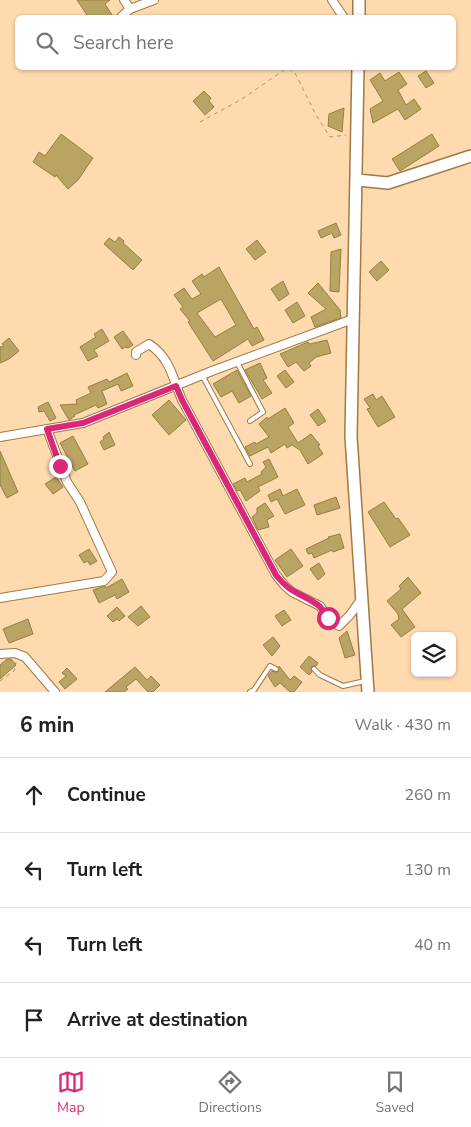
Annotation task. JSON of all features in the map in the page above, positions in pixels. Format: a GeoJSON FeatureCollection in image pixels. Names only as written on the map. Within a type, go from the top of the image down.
{"type":"FeatureCollection","features":[{"type":"Feature","properties":{"kind":"main road"},"geometry":{"type":"LineString","coordinates":[[359,0],[359,15]]}},
{"type":"Feature","properties":{"kind":"main road"},"geometry":{"type":"LineString","coordinates":[[358,70],[351,436],[368,686]]}},
{"type":"Feature","properties":{"kind":"main road"},"geometry":{"type":"LineString","coordinates":[[357,180],[388,183],[471,156]]}},
{"type":"Feature","properties":{"kind":"street"},"geometry":{"type":"LineString","coordinates":[[124,0],[130,10]]}},
{"type":"Feature","properties":{"kind":"street"},"geometry":{"type":"LineString","coordinates":[[124,15],[130,10],[154,0]]}},
{"type":"Feature","properties":{"kind":"street"},"geometry":{"type":"LineString","coordinates":[[332,0],[342,15]]}},
{"type":"Feature","properties":{"kind":"street"},"geometry":{"type":"LineString","coordinates":[[0,437],[83,423],[202,375],[354,319]]}},
{"type":"Feature","properties":{"kind":"street"},"geometry":{"type":"LineString","coordinates":[[136,355],[136,352],[149,344],[160,351],[174,375],[182,400],[250,528],[276,575],[285,586],[292,592],[320,606],[328,618],[339,626],[350,615],[362,598]]}},
{"type":"Feature","properties":{"kind":"street"},"geometry":{"type":"LineString","coordinates":[[0,598],[104,581],[112,572],[80,502],[67,482],[54,452],[47,429]]}},
{"type":"Feature","properties":{"kind":"street"},"geometry":{"type":"LineString","coordinates":[[0,654],[15,653],[24,657],[55,692]]}},
{"type":"Feature","properties":{"kind":"lane"},"geometry":{"type":"LineString","coordinates":[[237,362],[263,412],[250,421]]}},
{"type":"Feature","properties":{"kind":"lane"},"geometry":{"type":"LineString","coordinates":[[202,375],[250,464]]}},
{"type":"Feature","properties":{"kind":"lane"},"geometry":{"type":"LineString","coordinates":[[250,692],[254,690],[270,666],[276,669]]}},
{"type":"Feature","properties":{"kind":"lane"},"geometry":{"type":"LineString","coordinates":[[314,669],[320,675],[343,686],[368,686]]}},
{"type":"Feature","properties":{"kind":"path"},"geometry":{"type":"LineString","coordinates":[[200,122],[242,99],[284,70]]}},
{"type":"Feature","properties":{"kind":"path"},"geometry":{"type":"LineString","coordinates":[[290,70],[295,73],[316,115],[330,137],[357,133]]}},
{"type":"Feature","properties":{"kind":"path"},"geometry":{"type":"LineString","coordinates":[[0,682],[14,671],[19,654]]}},
{"type":"Feature","properties":{"kind":"building"},"geometry":{"type":"Polygon","coordinates":[[[77,0],[110,0],[105,4],[112,15],[87,15],[77,0]]]}},
{"type":"Feature","properties":{"kind":"building"},"geometry":{"type":"Polygon","coordinates":[[[426,71],[434,83],[426,88],[418,76],[426,71]]]}},
{"type":"Feature","properties":{"kind":"building"},"geometry":{"type":"Polygon","coordinates":[[[399,72],[407,84],[398,90],[406,105],[414,99],[421,109],[405,120],[398,109],[373,123],[370,109],[383,101],[370,80],[380,73],[385,81],[399,72]]]}},
{"type":"Feature","properties":{"kind":"building"},"geometry":{"type":"Polygon","coordinates":[[[204,91],[211,98],[209,101],[214,107],[205,115],[193,101],[204,91]]]}},
{"type":"Feature","properties":{"kind":"building"},"geometry":{"type":"Polygon","coordinates":[[[344,108],[342,132],[328,126],[329,114],[344,108]]]}},
{"type":"Feature","properties":{"kind":"building"},"geometry":{"type":"Polygon","coordinates":[[[61,134],[93,158],[78,180],[68,189],[56,175],[55,177],[33,162],[39,152],[45,156],[61,134]]]}},
{"type":"Feature","properties":{"kind":"building"},"geometry":{"type":"Polygon","coordinates":[[[432,134],[439,146],[400,171],[392,159],[432,134]]]}},
{"type":"Feature","properties":{"kind":"building"},"geometry":{"type":"Polygon","coordinates":[[[336,223],[341,235],[334,238],[332,233],[321,238],[318,231],[336,223]]]}},
{"type":"Feature","properties":{"kind":"building"},"geometry":{"type":"Polygon","coordinates":[[[119,237],[142,260],[133,270],[104,244],[109,238],[115,242],[119,237]]]}},
{"type":"Feature","properties":{"kind":"building"},"geometry":{"type":"Polygon","coordinates":[[[257,240],[266,252],[255,260],[246,249],[257,240]]]}},
{"type":"Feature","properties":{"kind":"building"},"geometry":{"type":"Polygon","coordinates":[[[341,249],[339,292],[330,291],[331,252],[341,249]]]}},
{"type":"Feature","properties":{"kind":"building"},"geometry":{"type":"Polygon","coordinates":[[[381,261],[389,270],[377,281],[369,272],[381,261]]]}},
{"type":"Feature","properties":{"kind":"building"},"geometry":{"type":"Polygon","coordinates":[[[219,267],[254,329],[257,327],[264,340],[252,346],[248,339],[213,361],[188,322],[190,321],[180,309],[183,307],[174,295],[184,288],[192,299],[201,294],[192,281],[202,274],[204,277],[219,267]],[[221,299],[197,313],[215,337],[236,325],[221,299]]]}},
{"type":"Feature","properties":{"kind":"building"},"geometry":{"type":"Polygon","coordinates":[[[283,281],[289,294],[279,301],[271,289],[283,281]]]}},
{"type":"Feature","properties":{"kind":"building"},"geometry":{"type":"Polygon","coordinates":[[[318,283],[340,310],[341,318],[315,327],[311,317],[326,309],[308,293],[318,283]]]}},
{"type":"Feature","properties":{"kind":"building"},"geometry":{"type":"Polygon","coordinates":[[[297,302],[305,316],[293,323],[285,310],[297,302]]]}},
{"type":"Feature","properties":{"kind":"building"},"geometry":{"type":"Polygon","coordinates":[[[102,329],[109,341],[94,350],[98,356],[88,361],[80,347],[96,337],[94,334],[102,329]]]}},
{"type":"Feature","properties":{"kind":"building"},"geometry":{"type":"Polygon","coordinates":[[[123,331],[133,345],[122,349],[114,337],[123,331]]]}},
{"type":"Feature","properties":{"kind":"building"},"geometry":{"type":"Polygon","coordinates":[[[9,338],[19,351],[0,363],[0,347],[4,346],[2,344],[9,338]]]}},
{"type":"Feature","properties":{"kind":"building"},"geometry":{"type":"Polygon","coordinates":[[[327,340],[331,353],[316,357],[309,363],[311,366],[304,371],[296,362],[288,367],[280,354],[308,342],[310,344],[327,340]]]}},
{"type":"Feature","properties":{"kind":"building"},"geometry":{"type":"Polygon","coordinates":[[[260,363],[267,378],[263,380],[272,393],[262,399],[245,370],[260,363]]]}},
{"type":"Feature","properties":{"kind":"building"},"geometry":{"type":"Polygon","coordinates":[[[237,370],[251,396],[239,403],[232,391],[221,397],[213,384],[237,370]]]}},
{"type":"Feature","properties":{"kind":"building"},"geometry":{"type":"Polygon","coordinates":[[[285,370],[294,382],[286,388],[277,376],[285,370]]]}},
{"type":"Feature","properties":{"kind":"building"},"geometry":{"type":"Polygon","coordinates":[[[127,373],[133,386],[121,391],[118,384],[102,391],[107,404],[98,408],[96,405],[74,415],[69,420],[60,405],[77,404],[76,400],[91,393],[88,387],[107,379],[109,382],[127,373]]]}},
{"type":"Feature","properties":{"kind":"building"},"geometry":{"type":"Polygon","coordinates":[[[373,394],[376,400],[382,396],[395,417],[378,427],[367,409],[370,408],[364,399],[373,394]]]}},
{"type":"Feature","properties":{"kind":"building"},"geometry":{"type":"Polygon","coordinates":[[[169,400],[186,420],[169,435],[152,415],[169,400]]]}},
{"type":"Feature","properties":{"kind":"building"},"geometry":{"type":"Polygon","coordinates":[[[48,402],[56,418],[50,421],[44,411],[39,412],[38,407],[48,402]]]}},
{"type":"Feature","properties":{"kind":"building"},"geometry":{"type":"Polygon","coordinates":[[[285,408],[294,423],[288,427],[298,443],[311,434],[320,445],[318,446],[323,454],[308,464],[300,450],[292,445],[287,448],[285,444],[271,453],[268,447],[250,456],[245,447],[269,437],[259,424],[267,417],[268,419],[285,408]]]}},
{"type":"Feature","properties":{"kind":"building"},"geometry":{"type":"Polygon","coordinates":[[[318,409],[326,421],[318,426],[310,415],[318,409]]]}},
{"type":"Feature","properties":{"kind":"building"},"geometry":{"type":"Polygon","coordinates":[[[109,432],[115,445],[104,450],[100,442],[109,432]]]}},
{"type":"Feature","properties":{"kind":"building"},"geometry":{"type":"Polygon","coordinates":[[[73,436],[88,464],[75,471],[60,443],[73,436]]]}},
{"type":"Feature","properties":{"kind":"building"},"geometry":{"type":"Polygon","coordinates":[[[0,451],[18,492],[7,498],[0,485],[0,451]]]}},
{"type":"Feature","properties":{"kind":"building"},"geometry":{"type":"Polygon","coordinates":[[[269,459],[278,477],[258,487],[260,491],[246,501],[240,490],[237,491],[233,484],[245,478],[247,482],[262,474],[261,472],[266,467],[263,462],[269,459]]]}},
{"type":"Feature","properties":{"kind":"building"},"geometry":{"type":"Polygon","coordinates":[[[56,477],[63,487],[53,494],[45,484],[56,477]]]}},
{"type":"Feature","properties":{"kind":"building"},"geometry":{"type":"Polygon","coordinates":[[[280,489],[283,496],[297,489],[305,505],[285,514],[277,499],[271,502],[268,495],[280,489]]]}},
{"type":"Feature","properties":{"kind":"building"},"geometry":{"type":"Polygon","coordinates":[[[336,497],[340,508],[317,515],[314,505],[336,497]]]}},
{"type":"Feature","properties":{"kind":"building"},"geometry":{"type":"Polygon","coordinates":[[[384,502],[410,535],[390,547],[368,512],[384,502]]]}},
{"type":"Feature","properties":{"kind":"building"},"geometry":{"type":"Polygon","coordinates":[[[265,503],[274,516],[267,520],[269,527],[258,530],[252,517],[257,513],[257,508],[265,503]]]}},
{"type":"Feature","properties":{"kind":"building"},"geometry":{"type":"Polygon","coordinates":[[[340,534],[344,548],[333,552],[332,550],[314,558],[312,553],[308,554],[306,549],[328,537],[340,534]]]}},
{"type":"Feature","properties":{"kind":"building"},"geometry":{"type":"Polygon","coordinates":[[[89,549],[97,561],[90,565],[88,561],[84,563],[79,555],[89,549]]]}},
{"type":"Feature","properties":{"kind":"building"},"geometry":{"type":"Polygon","coordinates":[[[291,549],[303,566],[287,577],[275,560],[291,549]]]}},
{"type":"Feature","properties":{"kind":"building"},"geometry":{"type":"Polygon","coordinates":[[[319,563],[325,574],[318,580],[310,569],[319,563]]]}},
{"type":"Feature","properties":{"kind":"building"},"geometry":{"type":"Polygon","coordinates":[[[408,577],[421,593],[402,609],[415,627],[401,637],[391,625],[399,619],[398,614],[387,601],[401,589],[399,586],[408,577]]]}},
{"type":"Feature","properties":{"kind":"building"},"geometry":{"type":"Polygon","coordinates":[[[122,579],[129,592],[117,599],[115,595],[99,603],[93,590],[105,586],[106,588],[122,579]]]}},
{"type":"Feature","properties":{"kind":"building"},"geometry":{"type":"Polygon","coordinates":[[[141,606],[150,617],[138,626],[128,617],[141,606]]]}},
{"type":"Feature","properties":{"kind":"building"},"geometry":{"type":"Polygon","coordinates":[[[117,607],[125,616],[119,621],[117,619],[113,622],[107,616],[117,607]]]}},
{"type":"Feature","properties":{"kind":"building"},"geometry":{"type":"Polygon","coordinates":[[[284,610],[291,620],[282,626],[275,616],[284,610]]]}},
{"type":"Feature","properties":{"kind":"building"},"geometry":{"type":"Polygon","coordinates":[[[28,619],[33,634],[9,643],[3,629],[28,619]]]}},
{"type":"Feature","properties":{"kind":"building"},"geometry":{"type":"Polygon","coordinates":[[[347,631],[355,655],[345,658],[339,638],[347,631]]]}},
{"type":"Feature","properties":{"kind":"building"},"geometry":{"type":"Polygon","coordinates":[[[273,637],[280,646],[272,656],[263,645],[273,637]]]}},
{"type":"Feature","properties":{"kind":"building"},"geometry":{"type":"Polygon","coordinates":[[[309,656],[318,663],[316,666],[311,667],[312,672],[309,675],[300,667],[309,656]]]}},
{"type":"Feature","properties":{"kind":"building"},"geometry":{"type":"Polygon","coordinates":[[[7,659],[11,659],[16,665],[0,679],[0,665],[7,659]]]}},
{"type":"Feature","properties":{"kind":"building"},"geometry":{"type":"Polygon","coordinates":[[[279,666],[290,680],[294,676],[302,682],[294,692],[290,692],[280,683],[275,687],[268,676],[272,671],[278,672],[279,666]]]}},
{"type":"Feature","properties":{"kind":"building"},"geometry":{"type":"Polygon","coordinates":[[[135,667],[147,680],[151,676],[160,685],[153,692],[148,692],[136,679],[126,687],[128,689],[124,692],[105,692],[135,667]]]}},
{"type":"Feature","properties":{"kind":"building"},"geometry":{"type":"Polygon","coordinates":[[[67,668],[77,679],[65,689],[59,682],[66,676],[62,673],[67,668]]]}},
{"type":"Feature","properties":{"kind":"route"},"geometry":{"type":"LineString","coordinates":[[60,466],[47,429],[83,423],[176,386],[276,575],[292,592],[320,606],[328,618]]}}]}
